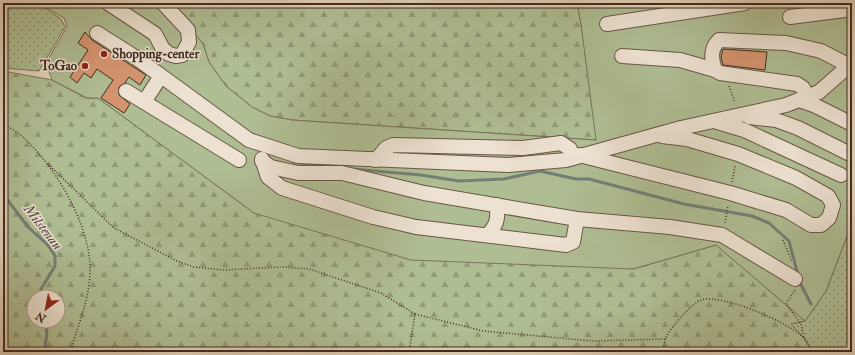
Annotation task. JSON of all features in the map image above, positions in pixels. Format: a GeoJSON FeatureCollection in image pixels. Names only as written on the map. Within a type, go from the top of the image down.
{"type":"FeatureCollection","features":[{"type":"Feature","properties":{"kind":"lane"},"geometry":{"type":"LineString","coordinates":[[108,3],[155,34],[163,49],[169,54],[176,56],[182,55],[189,42],[188,30],[163,3]]}},
{"type":"Feature","properties":{"kind":"lane"},"geometry":{"type":"LineString","coordinates":[[607,24],[745,3]]}},
{"type":"Feature","properties":{"kind":"lane"},"geometry":{"type":"LineString","coordinates":[[790,17],[852,9]]}},
{"type":"Feature","properties":{"kind":"lane"},"geometry":{"type":"LineString","coordinates":[[97,32],[161,76],[249,140],[298,156],[376,160],[508,165],[576,156],[654,135],[786,105],[819,92],[851,65],[821,51],[786,43],[719,40],[712,50],[718,72]]}},
{"type":"Feature","properties":{"kind":"lane"},"geometry":{"type":"LineString","coordinates":[[622,56],[680,60],[718,72],[797,84],[803,88],[804,99]]}},
{"type":"Feature","properties":{"kind":"lane"},"geometry":{"type":"LineString","coordinates":[[144,102],[161,76]]}},
{"type":"Feature","properties":{"kind":"lane"},"geometry":{"type":"LineString","coordinates":[[126,91],[239,160]]}},
{"type":"Feature","properties":{"kind":"lane"},"geometry":{"type":"LineString","coordinates":[[804,99],[852,124]]}},
{"type":"Feature","properties":{"kind":"lane"},"geometry":{"type":"LineString","coordinates":[[739,115],[776,120],[798,128],[852,155]]}},
{"type":"Feature","properties":{"kind":"lane"},"geometry":{"type":"LineString","coordinates":[[714,121],[744,130],[841,175]]}},
{"type":"Feature","properties":{"kind":"lane"},"geometry":{"type":"LineString","coordinates":[[576,156],[730,192],[786,210],[811,225],[821,225],[829,218],[832,205],[828,196],[796,178],[738,154],[687,139],[654,135]]}},
{"type":"Feature","properties":{"kind":"lane"},"geometry":{"type":"LineString","coordinates":[[264,145],[262,161],[268,177],[282,188],[373,217],[416,227],[566,245],[573,242],[577,219]]}},
{"type":"Feature","properties":{"kind":"lane"},"geometry":{"type":"LineString","coordinates":[[262,161],[270,167],[298,172],[342,173],[405,190],[577,219],[670,227],[722,235],[795,279]]}},
{"type":"Feature","properties":{"kind":"lane"},"geometry":{"type":"LineString","coordinates":[[487,235],[495,228],[498,213],[497,205]]}},
{"type":"Feature","properties":{"kind":"path"},"geometry":{"type":"LineString","coordinates":[[718,72],[731,88],[739,115]]}},
{"type":"Feature","properties":{"kind":"path"},"geometry":{"type":"LineString","coordinates":[[3,123],[25,138],[48,164],[114,228],[194,267],[224,270],[282,267],[310,269],[381,293],[415,314],[483,331],[593,341],[665,339]]}},
{"type":"Feature","properties":{"kind":"path"},"geometry":{"type":"LineString","coordinates":[[48,164],[69,197],[86,239],[90,272],[85,303],[70,352]]}},
{"type":"Feature","properties":{"kind":"path"},"geometry":{"type":"LineString","coordinates":[[727,214],[728,209]]}},
{"type":"Feature","properties":{"kind":"path"},"geometry":{"type":"LineString","coordinates":[[663,352],[665,339],[689,308],[702,300],[718,300],[740,305],[770,317],[804,338],[812,352]]}},
{"type":"Feature","properties":{"kind":"path"},"geometry":{"type":"LineString","coordinates":[[409,352],[415,314]]}},
{"type":"Feature","properties":{"kind":"green space"},"geometry":{"type":"Polygon","coordinates":[[[9,3],[37,3],[61,19],[65,27],[39,71],[3,68],[3,20],[9,3]]]}},
{"type":"Feature","properties":{"kind":"green space"},"geometry":{"type":"Polygon","coordinates":[[[44,3],[170,3],[203,44],[209,62],[226,86],[252,107],[270,116],[292,120],[596,140],[577,3],[852,3],[852,223],[826,291],[805,321],[716,245],[633,269],[411,260],[254,213],[98,98],[87,98],[52,80],[46,63],[67,27],[64,18],[43,6],[44,3]]]}},
{"type":"Feature","properties":{"kind":"green space"},"geometry":{"type":"Polygon","coordinates":[[[170,3],[577,3],[597,140],[292,120],[270,116],[252,107],[226,86],[209,62],[203,44],[170,3]]]}},
{"type":"Feature","properties":{"kind":"green space"},"geometry":{"type":"Polygon","coordinates":[[[3,71],[52,80],[86,98],[98,98],[254,213],[633,269],[716,245],[805,321],[791,324],[804,338],[812,352],[3,352],[3,71]]]}},
{"type":"Feature","properties":{"kind":"green space"},"geometry":{"type":"Polygon","coordinates":[[[852,223],[852,352],[812,352],[804,338],[791,324],[805,321],[826,291],[852,223]]]}},
{"type":"Feature","properties":{"kind":"building"},"geometry":{"type":"Polygon","coordinates":[[[85,32],[92,40],[146,75],[140,85],[129,77],[125,83],[119,87],[119,95],[130,104],[124,113],[101,98],[113,80],[97,69],[91,78],[84,73],[77,83],[70,77],[88,50],[78,43],[85,32]]]}},
{"type":"Feature","properties":{"kind":"building"},"geometry":{"type":"Polygon","coordinates":[[[723,49],[767,52],[765,70],[723,65],[721,57],[723,49]]]}},
{"type":"Feature","properties":{"kind":"waterway"},"geometry":{"type":"LineString","coordinates":[[293,162],[322,166]]}},
{"type":"Feature","properties":{"kind":"waterway"},"geometry":{"type":"LineString","coordinates":[[352,169],[421,175],[459,181],[504,179],[540,171],[576,179],[589,179],[684,204],[752,216],[769,223],[789,241],[798,275]]}},
{"type":"Feature","properties":{"kind":"waterway","name":"Milstenau"},"geometry":{"type":"LineString","coordinates":[[3,194],[28,227],[48,245],[55,256],[55,266],[41,289]]}},
{"type":"Feature","properties":{"kind":"waterway"},"geometry":{"type":"LineString","coordinates":[[799,281],[811,304]]}},
{"type":"Feature","properties":{"kind":"waterway","name":"Milstenau"},"geometry":{"type":"LineString","coordinates":[[44,352],[47,334],[46,329]]}},
{"type":"Feature","properties":{"kind":"place","name":"Shopping-center"},"geometry":{"type":"Point","coordinates":[104,54]}},
{"type":"Feature","properties":{"kind":"place","name":"ToGao"},"geometry":{"type":"Point","coordinates":[85,66]}}]}
